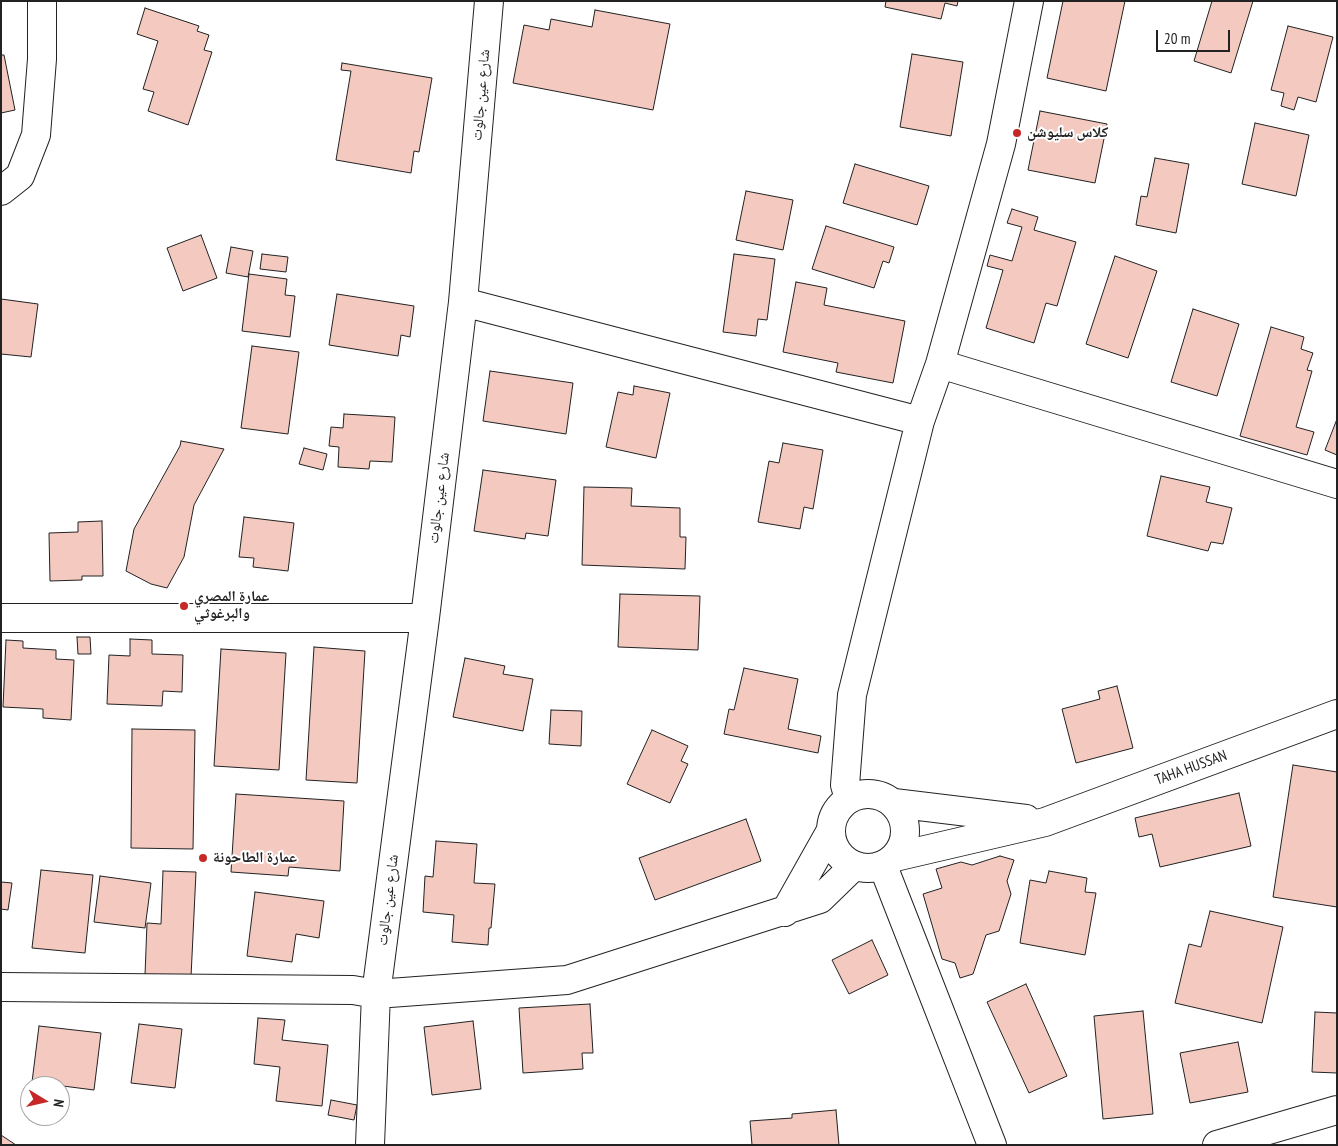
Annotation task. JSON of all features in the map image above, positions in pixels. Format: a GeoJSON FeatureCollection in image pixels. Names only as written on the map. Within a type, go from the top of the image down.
{"type":"FeatureCollection","features":[{"type":"Feature","properties":{"kind":"street"},"geometry":{"type":"LineString","coordinates":[[1,191],[20,176],[36,134],[42,59],[42,1]]}},
{"type":"Feature","properties":{"kind":"street","name":"شارع عين جالوت"},"geometry":{"type":"LineString","coordinates":[[370,1145],[376,994],[425,618],[463,302],[489,1]]}},
{"type":"Feature","properties":{"kind":"street"},"geometry":{"type":"LineString","coordinates":[[848,799],[845,785],[852,695],[920,421],[940,364],[1001,144],[1029,1]]}},
{"type":"Feature","properties":{"kind":"street"},"geometry":{"type":"LineString","coordinates":[[463,302],[920,421]]}},
{"type":"Feature","properties":{"kind":"street"},"geometry":{"type":"LineString","coordinates":[[940,364],[1337,484]]}},
{"type":"Feature","properties":{"kind":"street"},"geometry":{"type":"LineString","coordinates":[[1,618],[425,618]]}},
{"type":"Feature","properties":{"kind":"street","name":"TAHA HUSSAN"},"geometry":{"type":"LineString","coordinates":[[889,861],[1045,822],[1337,714]]}},
{"type":"Feature","properties":{"kind":"street"},"geometry":{"type":"LineString","coordinates":[[784,912],[830,832],[833,818],[841,805],[848,799],[867,793],[882,796],[894,803],[1045,822]]}},
{"type":"Feature","properties":{"kind":"street"},"geometry":{"type":"LineString","coordinates":[[830,832],[834,846],[842,858],[854,866],[869,869],[889,861],[903,844],[905,830],[902,816],[894,803]]}},
{"type":"Feature","properties":{"kind":"street"},"geometry":{"type":"LineString","coordinates":[[889,861],[992,1145]]}},
{"type":"Feature","properties":{"kind":"street"},"geometry":{"type":"LineString","coordinates":[[1,987],[353,990],[376,994],[567,980],[820,899],[854,866]]}},
{"type":"Feature","properties":{"kind":"street"},"geometry":{"type":"LineString","coordinates":[[1217,1145],[1337,1110]]}},
{"type":"Feature","properties":{"kind":"building"},"geometry":{"type":"Polygon","coordinates":[[[886,1],[958,1],[957,6],[945,3],[941,19],[885,7],[886,1]]]}},
{"type":"Feature","properties":{"kind":"building"},"geometry":{"type":"Polygon","coordinates":[[[1063,1],[1125,1],[1106,91],[1047,78],[1063,1]]]}},
{"type":"Feature","properties":{"kind":"building"},"geometry":{"type":"Polygon","coordinates":[[[1212,1],[1253,1],[1231,73],[1194,61],[1212,1]]]}},
{"type":"Feature","properties":{"kind":"building"},"geometry":{"type":"Polygon","coordinates":[[[145,8],[199,26],[197,31],[209,35],[204,50],[212,52],[188,125],[148,111],[154,92],[143,89],[158,41],[137,34],[145,8]]]}},
{"type":"Feature","properties":{"kind":"building"},"geometry":{"type":"Polygon","coordinates":[[[595,10],[670,24],[653,110],[513,83],[524,25],[549,30],[551,19],[592,27],[595,10]]]}},
{"type":"Feature","properties":{"kind":"building"},"geometry":{"type":"Polygon","coordinates":[[[1288,26],[1333,37],[1316,102],[1298,97],[1294,110],[1281,106],[1284,93],[1271,90],[1288,26]]]}},
{"type":"Feature","properties":{"kind":"building"},"geometry":{"type":"Polygon","coordinates":[[[912,54],[963,62],[951,136],[900,127],[912,54]]]}},
{"type":"Feature","properties":{"kind":"building"},"geometry":{"type":"Polygon","coordinates":[[[1,55],[4,55],[15,110],[1,113],[1,55]]]}},
{"type":"Feature","properties":{"kind":"building"},"geometry":{"type":"Polygon","coordinates":[[[342,63],[432,78],[419,152],[414,151],[411,173],[336,160],[351,71],[341,70],[342,63]]]}},
{"type":"Feature","properties":{"kind":"building"},"geometry":{"type":"Polygon","coordinates":[[[1040,111],[1107,124],[1095,183],[1028,170],[1040,111]]]}},
{"type":"Feature","properties":{"kind":"building"},"geometry":{"type":"Polygon","coordinates":[[[1255,123],[1309,135],[1296,196],[1242,184],[1255,123]]]}},
{"type":"Feature","properties":{"kind":"building"},"geometry":{"type":"Polygon","coordinates":[[[1155,158],[1189,164],[1176,233],[1136,225],[1141,196],[1147,197],[1155,158]]]}},
{"type":"Feature","properties":{"kind":"building"},"geometry":{"type":"Polygon","coordinates":[[[855,164],[929,186],[917,225],[843,203],[855,164]]]}},
{"type":"Feature","properties":{"kind":"building"},"geometry":{"type":"Polygon","coordinates":[[[746,191],[793,200],[783,250],[736,240],[746,191]]]}},
{"type":"Feature","properties":{"kind":"building"},"geometry":{"type":"Polygon","coordinates":[[[1012,209],[1038,217],[1034,230],[1076,242],[1057,306],[1046,303],[1034,343],[986,328],[1003,270],[987,266],[990,255],[1012,261],[1022,227],[1007,223],[1012,209]]]}},
{"type":"Feature","properties":{"kind":"building"},"geometry":{"type":"Polygon","coordinates":[[[826,226],[894,247],[889,263],[883,261],[874,288],[812,269],[826,226]]]}},
{"type":"Feature","properties":{"kind":"building"},"geometry":{"type":"Polygon","coordinates":[[[201,235],[217,278],[183,291],[167,248],[201,235]]]}},
{"type":"Feature","properties":{"kind":"building"},"geometry":{"type":"Polygon","coordinates":[[[231,247],[253,251],[248,277],[226,273],[231,247]]]}},
{"type":"Feature","properties":{"kind":"building"},"geometry":{"type":"Polygon","coordinates":[[[262,254],[288,257],[286,272],[260,269],[262,254]]]}},
{"type":"Feature","properties":{"kind":"building"},"geometry":{"type":"Polygon","coordinates":[[[734,254],[775,259],[767,320],[758,319],[756,336],[723,332],[734,254]]]}},
{"type":"Feature","properties":{"kind":"building"},"geometry":{"type":"Polygon","coordinates":[[[1115,256],[1157,271],[1128,358],[1086,344],[1115,256]]]}},
{"type":"Feature","properties":{"kind":"building"},"geometry":{"type":"Polygon","coordinates":[[[249,274],[287,279],[285,295],[295,296],[290,337],[242,331],[249,274]]]}},
{"type":"Feature","properties":{"kind":"building"},"geometry":{"type":"Polygon","coordinates":[[[796,282],[827,288],[824,305],[905,321],[893,383],[836,372],[838,363],[783,352],[796,282]]]}},
{"type":"Feature","properties":{"kind":"building"},"geometry":{"type":"Polygon","coordinates":[[[337,294],[414,306],[410,337],[401,335],[398,356],[329,345],[337,294]]]}},
{"type":"Feature","properties":{"kind":"building"},"geometry":{"type":"Polygon","coordinates":[[[1,299],[38,304],[31,357],[1,354],[1,299]]]}},
{"type":"Feature","properties":{"kind":"building"},"geometry":{"type":"Polygon","coordinates":[[[1193,309],[1239,324],[1217,396],[1171,382],[1193,309]]]}},
{"type":"Feature","properties":{"kind":"building"},"geometry":{"type":"Polygon","coordinates":[[[1271,327],[1304,337],[1301,349],[1313,353],[1307,370],[1312,371],[1296,427],[1314,432],[1307,455],[1240,436],[1271,327]]]}},
{"type":"Feature","properties":{"kind":"building"},"geometry":{"type":"Polygon","coordinates":[[[252,346],[299,352],[288,434],[241,428],[252,346]]]}},
{"type":"Feature","properties":{"kind":"building"},"geometry":{"type":"Polygon","coordinates":[[[490,371],[573,383],[566,434],[483,421],[490,371]]]}},
{"type":"Feature","properties":{"kind":"building"},"geometry":{"type":"Polygon","coordinates":[[[634,386],[670,393],[656,458],[606,447],[618,392],[633,395],[634,386]]]}},
{"type":"Feature","properties":{"kind":"building"},"geometry":{"type":"Polygon","coordinates":[[[344,414],[395,417],[392,462],[370,461],[369,469],[338,467],[339,447],[329,446],[331,427],[343,428],[344,414]]]}},
{"type":"Feature","properties":{"kind":"building"},"geometry":{"type":"Polygon","coordinates":[[[1337,419],[1337,455],[1325,450],[1337,419]]]}},
{"type":"Feature","properties":{"kind":"building"},"geometry":{"type":"Polygon","coordinates":[[[181,441],[224,449],[194,505],[184,557],[167,588],[151,584],[126,571],[134,529],[181,441]]]}},
{"type":"Feature","properties":{"kind":"building"},"geometry":{"type":"Polygon","coordinates":[[[783,443],[823,450],[813,509],[804,507],[800,529],[758,522],[769,461],[779,463],[783,443]]]}},
{"type":"Feature","properties":{"kind":"building"},"geometry":{"type":"Polygon","coordinates":[[[304,448],[327,454],[323,470],[299,464],[304,448]]]}},
{"type":"Feature","properties":{"kind":"building"},"geometry":{"type":"Polygon","coordinates":[[[483,470],[556,480],[548,536],[526,533],[525,539],[474,531],[483,470]]]}},
{"type":"Feature","properties":{"kind":"building"},"geometry":{"type":"Polygon","coordinates":[[[1161,476],[1210,487],[1206,502],[1232,508],[1223,544],[1211,542],[1208,551],[1147,536],[1161,476]]]}},
{"type":"Feature","properties":{"kind":"building"},"geometry":{"type":"Polygon","coordinates":[[[584,487],[632,488],[631,506],[680,508],[680,537],[686,537],[685,569],[582,565],[584,487]]]}},
{"type":"Feature","properties":{"kind":"building"},"geometry":{"type":"Polygon","coordinates":[[[244,517],[294,523],[288,571],[253,567],[254,558],[239,557],[244,517]]]}},
{"type":"Feature","properties":{"kind":"building"},"geometry":{"type":"Polygon","coordinates":[[[102,521],[103,576],[82,576],[82,580],[50,581],[49,533],[78,532],[78,522],[102,521]]]}},
{"type":"Feature","properties":{"kind":"building"},"geometry":{"type":"Polygon","coordinates":[[[620,594],[700,596],[698,650],[618,647],[620,594]]]}},
{"type":"Feature","properties":{"kind":"building"},"geometry":{"type":"Polygon","coordinates":[[[77,637],[90,637],[91,654],[78,654],[77,637]]]}},
{"type":"Feature","properties":{"kind":"building"},"geometry":{"type":"Polygon","coordinates":[[[130,639],[152,640],[152,654],[183,655],[182,692],[163,691],[162,706],[107,704],[109,655],[130,656],[130,639]]]}},
{"type":"Feature","properties":{"kind":"building"},"geometry":{"type":"Polygon","coordinates":[[[6,640],[23,641],[23,648],[56,650],[56,659],[74,660],[71,720],[43,718],[43,709],[3,707],[6,640]]]}},
{"type":"Feature","properties":{"kind":"building"},"geometry":{"type":"Polygon","coordinates":[[[314,647],[365,651],[357,783],[306,780],[314,647]]]}},
{"type":"Feature","properties":{"kind":"building"},"geometry":{"type":"Polygon","coordinates":[[[221,649],[286,653],[279,770],[214,766],[221,649]]]}},
{"type":"Feature","properties":{"kind":"building"},"geometry":{"type":"Polygon","coordinates":[[[465,658],[505,666],[503,674],[533,679],[523,731],[453,717],[465,658]]]}},
{"type":"Feature","properties":{"kind":"building"},"geometry":{"type":"Polygon","coordinates":[[[744,668],[798,679],[788,729],[821,736],[818,753],[724,734],[729,709],[734,710],[744,668]]]}},
{"type":"Feature","properties":{"kind":"building"},"geometry":{"type":"Polygon","coordinates":[[[1117,686],[1133,748],[1076,763],[1062,709],[1100,699],[1098,691],[1117,686]]]}},
{"type":"Feature","properties":{"kind":"building"},"geometry":{"type":"Polygon","coordinates":[[[551,710],[582,711],[581,746],[549,744],[551,710]]]}},
{"type":"Feature","properties":{"kind":"building"},"geometry":{"type":"Polygon","coordinates":[[[132,729],[195,730],[193,849],[131,848],[132,729]]]}},
{"type":"Feature","properties":{"kind":"building"},"geometry":{"type":"Polygon","coordinates":[[[652,730],[688,746],[681,761],[688,764],[670,803],[627,784],[652,730]]]}},
{"type":"Feature","properties":{"kind":"building"},"geometry":{"type":"Polygon","coordinates":[[[1293,765],[1337,772],[1337,907],[1273,897],[1293,765]]]}},
{"type":"Feature","properties":{"kind":"building"},"geometry":{"type":"Polygon","coordinates":[[[1239,793],[1251,846],[1160,867],[1152,834],[1139,837],[1135,818],[1239,793]]]}},
{"type":"Feature","properties":{"kind":"building"},"geometry":{"type":"Polygon","coordinates":[[[236,794],[344,801],[340,871],[289,867],[288,876],[231,872],[236,794]]]}},
{"type":"Feature","properties":{"kind":"building"},"geometry":{"type":"Polygon","coordinates":[[[746,819],[761,861],[655,900],[639,858],[746,819]]]}},
{"type":"Feature","properties":{"kind":"building"},"geometry":{"type":"Polygon","coordinates":[[[436,841],[477,844],[474,883],[495,884],[488,945],[452,942],[454,915],[423,912],[425,876],[433,877],[436,841]]]}},
{"type":"Feature","properties":{"kind":"building"},"geometry":{"type":"Polygon","coordinates":[[[1000,856],[1014,860],[1007,881],[1011,894],[999,931],[986,935],[973,974],[960,978],[955,963],[942,959],[923,894],[942,888],[936,869],[961,862],[972,865],[1000,856]]]}},
{"type":"Feature","properties":{"kind":"building"},"geometry":{"type":"Polygon","coordinates":[[[41,870],[93,875],[85,953],[32,948],[41,870]]]}},
{"type":"Feature","properties":{"kind":"building"},"geometry":{"type":"Polygon","coordinates":[[[163,871],[196,872],[191,977],[145,975],[147,923],[161,924],[163,871]]]}},
{"type":"Feature","properties":{"kind":"building"},"geometry":{"type":"Polygon","coordinates":[[[1049,871],[1087,878],[1085,892],[1096,893],[1085,955],[1020,943],[1030,880],[1046,883],[1049,871]]]}},
{"type":"Feature","properties":{"kind":"building"},"geometry":{"type":"Polygon","coordinates":[[[100,876],[151,883],[145,928],[94,922],[100,876]]]}},
{"type":"Feature","properties":{"kind":"building"},"geometry":{"type":"Polygon","coordinates":[[[1,882],[12,883],[8,910],[1,909],[1,882]]]}},
{"type":"Feature","properties":{"kind":"building"},"geometry":{"type":"Polygon","coordinates":[[[255,892],[324,901],[319,938],[296,934],[292,962],[247,956],[255,892]]]}},
{"type":"Feature","properties":{"kind":"building"},"geometry":{"type":"Polygon","coordinates":[[[1210,911],[1283,927],[1262,1023],[1175,1003],[1189,944],[1201,947],[1210,911]]]}},
{"type":"Feature","properties":{"kind":"building"},"geometry":{"type":"Polygon","coordinates":[[[872,940],[888,975],[849,994],[832,960],[872,940]]]}},
{"type":"Feature","properties":{"kind":"building"},"geometry":{"type":"Polygon","coordinates":[[[1026,984],[1067,1076],[1029,1093],[987,1002],[1026,984]]]}},
{"type":"Feature","properties":{"kind":"building"},"geometry":{"type":"Polygon","coordinates":[[[590,1004],[593,1053],[582,1053],[583,1069],[523,1073],[519,1008],[590,1004]]]}},
{"type":"Feature","properties":{"kind":"building"},"geometry":{"type":"Polygon","coordinates":[[[1143,1011],[1153,1114],[1103,1119],[1094,1016],[1143,1011]]]}},
{"type":"Feature","properties":{"kind":"building"},"geometry":{"type":"Polygon","coordinates":[[[1315,1012],[1337,1013],[1337,1073],[1312,1072],[1315,1012]]]}},
{"type":"Feature","properties":{"kind":"building"},"geometry":{"type":"Polygon","coordinates":[[[258,1018],[285,1020],[282,1040],[328,1045],[322,1106],[276,1101],[280,1067],[254,1064],[258,1018]]]}},
{"type":"Feature","properties":{"kind":"building"},"geometry":{"type":"Polygon","coordinates":[[[473,1021],[481,1089],[432,1095],[424,1027],[473,1021]]]}},
{"type":"Feature","properties":{"kind":"building"},"geometry":{"type":"Polygon","coordinates":[[[139,1024],[182,1029],[175,1088],[131,1083],[139,1024]]]}},
{"type":"Feature","properties":{"kind":"building"},"geometry":{"type":"Polygon","coordinates":[[[39,1026],[101,1033],[94,1090],[70,1087],[70,1076],[33,1076],[39,1026]]]}},
{"type":"Feature","properties":{"kind":"building"},"geometry":{"type":"Polygon","coordinates":[[[1238,1042],[1248,1092],[1190,1103],[1180,1053],[1238,1042]]]}},
{"type":"Feature","properties":{"kind":"building"},"geometry":{"type":"Polygon","coordinates":[[[331,1100],[357,1105],[354,1120],[328,1115],[331,1100]]]}},
{"type":"Feature","properties":{"kind":"building"},"geometry":{"type":"Polygon","coordinates":[[[836,1110],[839,1145],[752,1145],[750,1121],[792,1118],[792,1114],[836,1110]]]}},
{"type":"Feature","properties":{"kind":"building"},"geometry":{"type":"Polygon","coordinates":[[[1,1135],[16,1145],[1,1145],[1,1135]]]}},
{"type":"Feature","properties":{"kind":"place","name":"كلاس سليوشن"},"geometry":{"type":"Point","coordinates":[1017,133]}},
{"type":"Feature","properties":{"kind":"place","name":"عمارة المصري والبرغوثي"},"geometry":{"type":"Point","coordinates":[184,606]}},
{"type":"Feature","properties":{"kind":"place","name":"عمارة الطاحونة"},"geometry":{"type":"Point","coordinates":[203,858]}}]}
